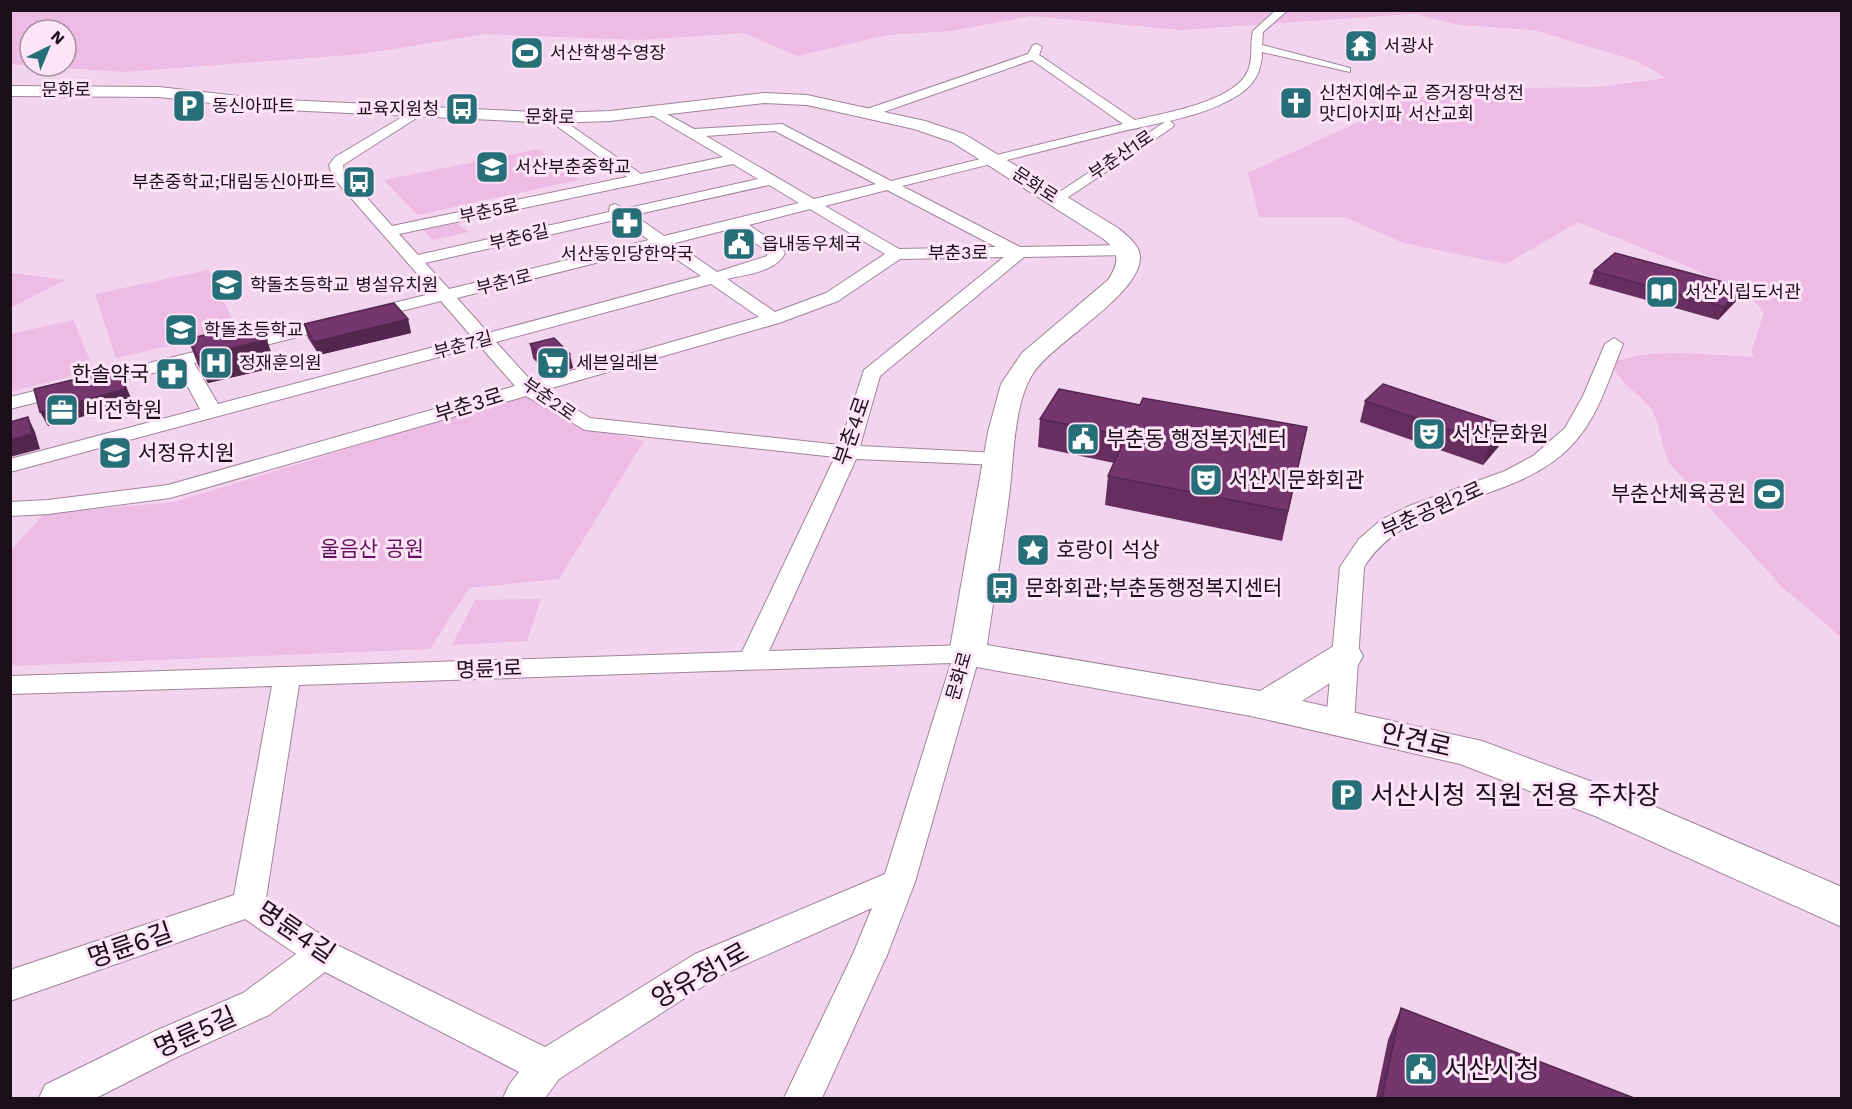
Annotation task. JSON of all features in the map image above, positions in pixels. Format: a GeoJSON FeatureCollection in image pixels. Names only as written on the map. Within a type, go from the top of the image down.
{"type":"FeatureCollection","features":[{"type":"Feature","properties":{"kind":"street","name":"부춘산1로"},"geometry":{"type":"LineString","coordinates":[[997,160],[1185,112],[1232,93],[1254,72],[1259,28],[1283,10]]}},
{"type":"Feature","properties":{"kind":"street"},"geometry":{"type":"LineString","coordinates":[[1257,47],[1346,69]]}},
{"type":"Feature","properties":{"kind":"street","name":"부춘산1로"},"geometry":{"type":"LineString","coordinates":[[868,113],[1035,51],[1135,126]]}},
{"type":"Feature","properties":{"kind":"street","name":"문화로"},"geometry":{"type":"LineString","coordinates":[[10,91],[159,92],[265,104],[554,118],[654,111],[776,98],[813,101],[945,133],[973,145],[1110,233],[1127,250],[1128,267],[1119,283],[1039,350],[1020,372],[1012,391],[998,459],[967,654],[899,882],[870,955],[803,1098]]}},
{"type":"Feature","properties":{"kind":"street","name":"부춘2로"},"geometry":{"type":"LineString","coordinates":[[423,110],[340,160],[336,165],[340,178],[391,231],[527,388],[585,424],[848,452],[998,459]]}},
{"type":"Feature","properties":{"kind":"street"},"geometry":{"type":"LineString","coordinates":[[654,111],[896,254]]}},
{"type":"Feature","properties":{"kind":"street","name":"부춘산1로"},"geometry":{"type":"LineString","coordinates":[[1056,199],[1185,112]]}},
{"type":"Feature","properties":{"kind":"street"},"geometry":{"type":"LineString","coordinates":[[554,118],[638,179]]}},
{"type":"Feature","properties":{"kind":"street"},"geometry":{"type":"LineString","coordinates":[[692,133],[777,126],[1019,253],[1127,250]]}},
{"type":"Feature","properties":{"kind":"street","name":"부춘5로"},"geometry":{"type":"LineString","coordinates":[[391,231],[735,159]]}},
{"type":"Feature","properties":{"kind":"street","name":"부춘1로"},"geometry":{"type":"LineString","coordinates":[[10,403],[997,160]]}},
{"type":"Feature","properties":{"kind":"street","name":"부춘6길"},"geometry":{"type":"LineString","coordinates":[[416,260],[771,180]]}},
{"type":"Feature","properties":{"kind":"street"},"geometry":{"type":"LineString","coordinates":[[587,190],[773,319]]}},
{"type":"Feature","properties":{"kind":"street","name":"부춘7길"},"geometry":{"type":"LineString","coordinates":[[10,466],[714,278],[767,263],[776,257],[774,249],[738,224]]}},
{"type":"Feature","properties":{"kind":"street","name":"부춘3로"},"geometry":{"type":"LineString","coordinates":[[15,514],[170,491],[773,319],[832,297],[896,254],[1019,253]]}},
{"type":"Feature","properties":{"kind":"street","name":"부춘4로"},"geometry":{"type":"LineString","coordinates":[[751,661],[848,452],[871,374],[1019,253]]}},
{"type":"Feature","properties":{"kind":"street","name":"부춘공원2로"},"geometry":{"type":"LineString","coordinates":[[1340,723],[1352,567],[1364,545],[1391,524],[1524,470],[1556,449],[1565,441],[1580,419],[1614,344]]}},
{"type":"Feature","properties":{"kind":"street"},"geometry":{"type":"LineString","coordinates":[[183,361],[212,412]]}},
{"type":"Feature","properties":{"kind":"street","name":"명륜1로"},"geometry":{"type":"LineString","coordinates":[[10,685],[967,654]]}},
{"type":"Feature","properties":{"kind":"street","name":"안견로"},"geometry":{"type":"LineString","coordinates":[[967,654],[1264,706],[1468,751],[1610,805],[1842,908]]}},
{"type":"Feature","properties":{"kind":"street"},"geometry":{"type":"LineString","coordinates":[[1264,706],[1345,656]]}},
{"type":"Feature","properties":{"kind":"street","name":"명륜4길"},"geometry":{"type":"LineString","coordinates":[[287,676],[249,904],[323,954],[546,1067]]}},
{"type":"Feature","properties":{"kind":"street","name":"양유정1로"},"geometry":{"type":"LineString","coordinates":[[522,1098],[546,1067],[707,965],[899,882]]}},
{"type":"Feature","properties":{"kind":"street","name":"명륜6길"},"geometry":{"type":"LineString","coordinates":[[10,986],[249,904]]}},
{"type":"Feature","properties":{"kind":"street","name":"명륜5길"},"geometry":{"type":"LineString","coordinates":[[58,1098],[166,1044],[256,1004],[323,954]]}},
{"type":"Feature","properties":{"kind":"green space"},"geometry":{"type":"Polygon","coordinates":[[[10,11],[1841,11],[1841,637],[1782,587],[1670,464],[1659,427],[1649,406],[1625,384],[1614,367],[1616,361],[1650,354],[1685,353],[1754,357],[1751,352],[1764,312],[1749,296],[1687,266],[1578,222],[1506,264],[1403,243],[1345,217],[1259,217],[1248,173],[1410,98],[1515,88],[1600,87],[1666,78],[1637,61],[1534,30],[1460,25],[1413,14],[1181,30],[1031,16],[952,31],[887,35],[798,56],[744,33],[638,40],[485,34],[362,54],[124,72],[78,69],[78,18],[18,18],[18,65],[11,64],[10,11]]]}},
{"type":"Feature","properties":{"kind":"green space"},"geometry":{"type":"Polygon","coordinates":[[[538,149],[579,180],[418,215],[384,180],[538,149]]]}},
{"type":"Feature","properties":{"kind":"green space"},"geometry":{"type":"Polygon","coordinates":[[[456,223],[469,232],[433,240],[423,230],[456,223]]]}},
{"type":"Feature","properties":{"kind":"green space"},"geometry":{"type":"Polygon","coordinates":[[[208,270],[238,330],[116,358],[95,294],[208,270]]]}},
{"type":"Feature","properties":{"kind":"green space"},"geometry":{"type":"Polygon","coordinates":[[[11,273],[65,280],[11,307],[11,273]]]}},
{"type":"Feature","properties":{"kind":"green space"},"geometry":{"type":"Polygon","coordinates":[[[73,320],[94,370],[11,392],[11,334],[73,320]]]}},
{"type":"Feature","properties":{"kind":"green space","name":"울음산 공원"},"geometry":{"type":"Polygon","coordinates":[[[530,393],[574,423],[644,441],[559,579],[469,588],[430,649],[11,666],[10,551],[44,514],[174,502],[530,393]]]}},
{"type":"Feature","properties":{"kind":"green space"},"geometry":{"type":"Polygon","coordinates":[[[541,599],[527,641],[452,645],[475,600],[541,599]]]}},
{"type":"Feature","properties":{"kind":"building"},"geometry":{"type":"Polygon","coordinates":[[[1615,253],[1742,287],[1724,307],[1594,271],[1615,253]]]}},
{"type":"Feature","properties":{"kind":"building"},"geometry":{"type":"Polygon","coordinates":[[[394,303],[408,319],[314,342],[304,324],[394,303]]]}},
{"type":"Feature","properties":{"kind":"building"},"geometry":{"type":"Polygon","coordinates":[[[257,322],[267,340],[197,356],[188,339],[257,322]]]}},
{"type":"Feature","properties":{"kind":"building"},"geometry":{"type":"Polygon","coordinates":[[[554,338],[570,354],[553,359],[543,358],[530,344],[554,338]]]}},
{"type":"Feature","properties":{"kind":"building"},"geometry":{"type":"Polygon","coordinates":[[[119,369],[126,389],[40,412],[34,389],[119,369]]]}},
{"type":"Feature","properties":{"kind":"building"},"geometry":{"type":"Polygon","coordinates":[[[1383,384],[1506,425],[1490,443],[1365,401],[1383,384]]]}},
{"type":"Feature","properties":{"kind":"building"},"geometry":{"type":"Polygon","coordinates":[[[1059,389],[1140,405],[1143,398],[1307,427],[1288,511],[1108,476],[1126,436],[1040,419],[1059,389]]]}},
{"type":"Feature","properties":{"kind":"building"},"geometry":{"type":"Polygon","coordinates":[[[28,417],[32,434],[10,440],[10,422],[28,417]]]}},
{"type":"Feature","properties":{"kind":"building"},"geometry":{"type":"Polygon","coordinates":[[[1401,1008],[1634,1098],[1382,1098],[1401,1008]]]}},
{"type":"Feature","properties":{"kind":"place","name":"서광사"},"geometry":{"type":"Point","coordinates":[1361,46]}},
{"type":"Feature","properties":{"kind":"place","name":"서산학생수영장"},"geometry":{"type":"Point","coordinates":[527,53]}},
{"type":"Feature","properties":{"kind":"place","name":"신천지예수교 증거장막성전 맛디아지파 서산교회"},"geometry":{"type":"Point","coordinates":[1296,103]}},
{"type":"Feature","properties":{"kind":"place","name":"동신아파트"},"geometry":{"type":"Point","coordinates":[189,106]}},
{"type":"Feature","properties":{"kind":"place","name":"교육지원청"},"geometry":{"type":"Point","coordinates":[462,109]}},
{"type":"Feature","properties":{"kind":"place","name":"서산부춘중학교"},"geometry":{"type":"Point","coordinates":[492,167]}},
{"type":"Feature","properties":{"kind":"place","name":"부춘중학교;대림동신아파트"},"geometry":{"type":"Point","coordinates":[359,182]}},
{"type":"Feature","properties":{"kind":"place","name":"서산동인당한약국"},"geometry":{"type":"Point","coordinates":[627,223]}},
{"type":"Feature","properties":{"kind":"place","name":"읍내동우체국"},"geometry":{"type":"Point","coordinates":[739,244]}},
{"type":"Feature","properties":{"kind":"place","name":"학돌초등학교 병설유치원"},"geometry":{"type":"Point","coordinates":[227,285]}},
{"type":"Feature","properties":{"kind":"place","name":"서산시립도서관"},"geometry":{"type":"Point","coordinates":[1662,292]}},
{"type":"Feature","properties":{"kind":"place","name":"학돌초등학교"},"geometry":{"type":"Point","coordinates":[181,330]}},
{"type":"Feature","properties":{"kind":"place","name":"정재훈의원"},"geometry":{"type":"Point","coordinates":[216,363]}},
{"type":"Feature","properties":{"kind":"place","name":"세븐일레븐"},"geometry":{"type":"Point","coordinates":[553,363]}},
{"type":"Feature","properties":{"kind":"place","name":"한솔약국"},"geometry":{"type":"Point","coordinates":[172,374]}},
{"type":"Feature","properties":{"kind":"place","name":"비전학원"},"geometry":{"type":"Point","coordinates":[62,410]}},
{"type":"Feature","properties":{"kind":"place","name":"서산문화원"},"geometry":{"type":"Point","coordinates":[1429,434]}},
{"type":"Feature","properties":{"kind":"place","name":"부춘동 행정복지센터"},"geometry":{"type":"Point","coordinates":[1083,439]}},
{"type":"Feature","properties":{"kind":"place","name":"서정유치원"},"geometry":{"type":"Point","coordinates":[115,453]}},
{"type":"Feature","properties":{"kind":"place","name":"서산시문화회관"},"geometry":{"type":"Point","coordinates":[1206,480]}},
{"type":"Feature","properties":{"kind":"place","name":"부춘산체육공원"},"geometry":{"type":"Point","coordinates":[1769,494]}},
{"type":"Feature","properties":{"kind":"place","name":"호랑이 석상"},"geometry":{"type":"Point","coordinates":[1033,550]}},
{"type":"Feature","properties":{"kind":"place","name":"문화회관;부춘동행정복지센터"},"geometry":{"type":"Point","coordinates":[1002,588]}},
{"type":"Feature","properties":{"kind":"place","name":"서산시청 직원 전용 주차장"},"geometry":{"type":"Point","coordinates":[1347,795]}},
{"type":"Feature","properties":{"kind":"place","name":"서산시청"},"geometry":{"type":"Point","coordinates":[1421,1069]}}]}
